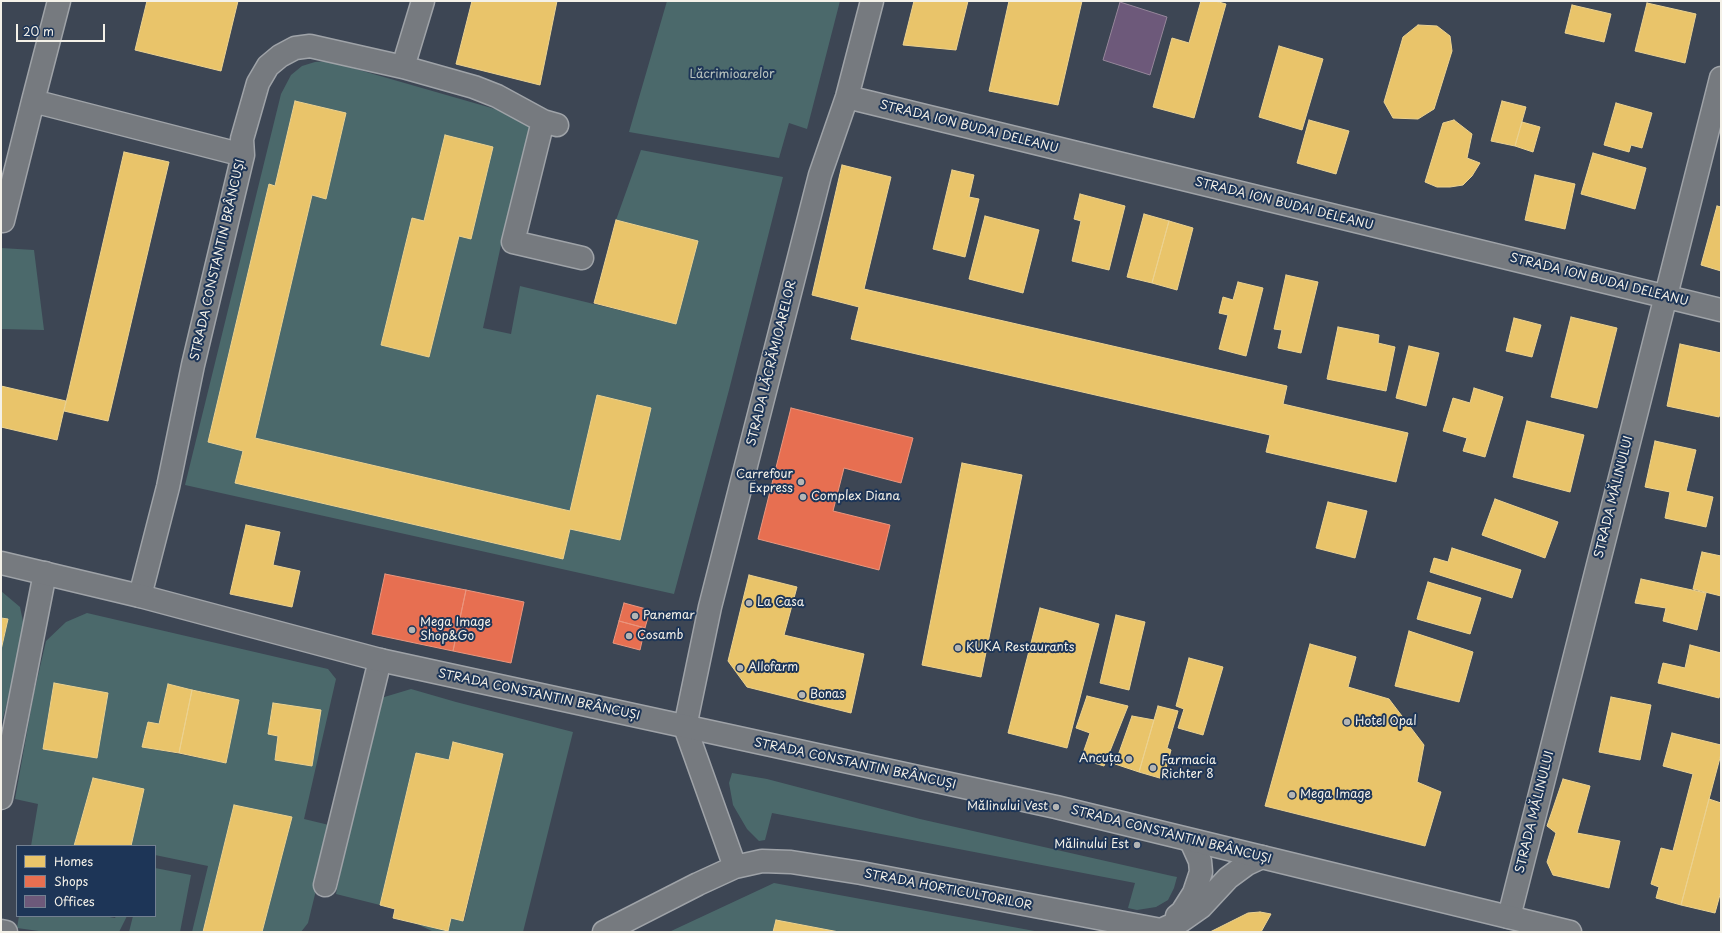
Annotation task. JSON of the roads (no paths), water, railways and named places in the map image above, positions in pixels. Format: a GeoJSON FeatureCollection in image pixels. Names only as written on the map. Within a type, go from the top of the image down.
{"type":"FeatureCollection","features":[{"type":"Feature","properties":{"kind":"street"},"geometry":{"type":"LineString","coordinates":[[3,221],[59,1]]}},
{"type":"Feature","properties":{"kind":"street"},"geometry":{"type":"LineString","coordinates":[[403,67],[423,1]]}},
{"type":"Feature","properties":{"kind":"street","name":"STRADA LĂCRĂMIOARELOR"},"geometry":{"type":"LineString","coordinates":[[685,727],[710,607],[816,190],[847,97],[872,1]]}},
{"type":"Feature","properties":{"kind":"street","name":"STRADA CONSTANTIN BRÂNCUȘI"},"geometry":{"type":"LineString","coordinates":[[140,596],[168,487],[193,365],[243,155],[242,139],[258,83],[268,66],[280,56],[295,48],[310,46],[403,67],[474,87],[497,96],[550,123],[513,242],[582,258]]}},
{"type":"Feature","properties":{"kind":"street","name":"STRADA MĂLINULUI"},"geometry":{"type":"LineString","coordinates":[[1509,918],[1721,78]]}},
{"type":"Feature","properties":{"kind":"street","name":"STRADA ION BUDAI DELEANU"},"geometry":{"type":"LineString","coordinates":[[847,97],[1721,310]]}},
{"type":"Feature","properties":{"kind":"street"},"geometry":{"type":"LineString","coordinates":[[33,101],[243,155]]}},
{"type":"Feature","properties":{"kind":"street","name":"STRADA CONSTANTIN BRÂNCUȘI"},"geometry":{"type":"LineString","coordinates":[[1,563],[140,596],[380,660],[1056,807],[1570,932]]}},
{"type":"Feature","properties":{"kind":"street"},"geometry":{"type":"LineString","coordinates":[[1,798],[45,573]]}},
{"type":"Feature","properties":{"kind":"street"},"geometry":{"type":"LineString","coordinates":[[325,885],[380,660]]}},
{"type":"Feature","properties":{"kind":"street"},"geometry":{"type":"LineString","coordinates":[[685,727],[735,867]]}},
{"type":"Feature","properties":{"kind":"street"},"geometry":{"type":"LineString","coordinates":[[1161,931],[1182,912],[1194,893],[1201,872],[1200,861],[1191,841]]}},
{"type":"Feature","properties":{"kind":"street"},"geometry":{"type":"LineString","coordinates":[[1161,931],[1181,921],[1201,907],[1228,878],[1247,864],[1262,857]]}},
{"type":"Feature","properties":{"kind":"street","name":"STRADA HORTICULTORILOR"},"geometry":{"type":"LineString","coordinates":[[604,932],[698,884],[735,867],[762,861],[791,862],[1161,931]]}},
{"type":"Feature","properties":{"kind":"street"},"geometry":{"type":"LineString","coordinates":[[1,931],[6,932]]}},
{"type":"Feature","properties":{"kind":"place","name":"Carrefour Express"},"geometry":{"type":"Point","coordinates":[801,482]}},
{"type":"Feature","properties":{"kind":"place","name":"Complex Diana"},"geometry":{"type":"Point","coordinates":[803,497]}},
{"type":"Feature","properties":{"kind":"place","name":"La Casa"},"geometry":{"type":"Point","coordinates":[749,603]}},
{"type":"Feature","properties":{"kind":"place","name":"Panemar"},"geometry":{"type":"Point","coordinates":[635,616]}},
{"type":"Feature","properties":{"kind":"place","name":"Mega Image Shop&Go"},"geometry":{"type":"Point","coordinates":[412,630]}},
{"type":"Feature","properties":{"kind":"place","name":"Cosamb"},"geometry":{"type":"Point","coordinates":[629,636]}},
{"type":"Feature","properties":{"kind":"place","name":"KUKA Restaurants"},"geometry":{"type":"Point","coordinates":[958,648]}},
{"type":"Feature","properties":{"kind":"place","name":"Allofarm"},"geometry":{"type":"Point","coordinates":[740,668]}},
{"type":"Feature","properties":{"kind":"place","name":"Bonas"},"geometry":{"type":"Point","coordinates":[802,695]}},
{"type":"Feature","properties":{"kind":"place","name":"Hotel Opal"},"geometry":{"type":"Point","coordinates":[1347,722]}},
{"type":"Feature","properties":{"kind":"place","name":"Ancuța"},"geometry":{"type":"Point","coordinates":[1129,759]}},
{"type":"Feature","properties":{"kind":"place","name":"Farmacia Richter 8"},"geometry":{"type":"Point","coordinates":[1153,768]}},
{"type":"Feature","properties":{"kind":"place","name":"Mega Image"},"geometry":{"type":"Point","coordinates":[1292,795]}},
{"type":"Feature","properties":{"kind":"place","name":"Mălinului Vest"},"geometry":{"type":"Point","coordinates":[1056,807]}},
{"type":"Feature","properties":{"kind":"place","name":"Mălinului Est"},"geometry":{"type":"Point","coordinates":[1137,845]}},
{"type":"Feature","properties":{"kind":"park label","name":"Lăcrimioarelor"},"geometry":{"type":"Point","coordinates":[732,75]}}]}
